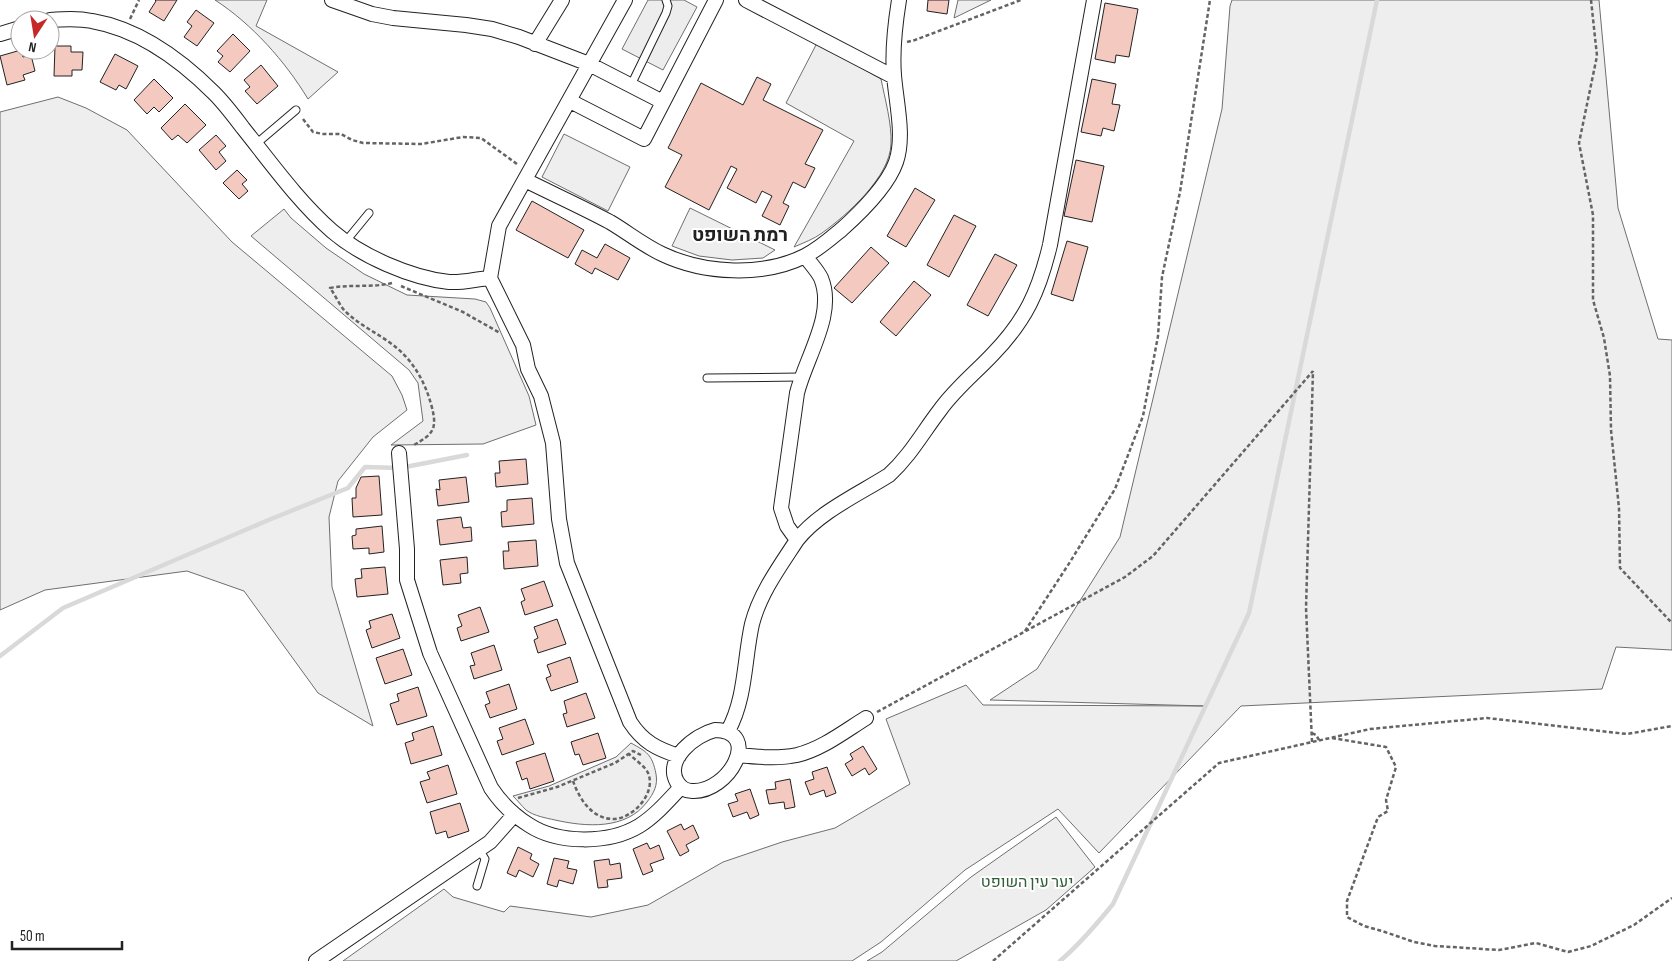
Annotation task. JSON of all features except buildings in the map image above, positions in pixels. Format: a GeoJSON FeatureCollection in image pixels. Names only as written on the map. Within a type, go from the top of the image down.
{"type":"FeatureCollection","features":[{"type":"Feature","properties":{"kind":"street"},"geometry":{"type":"LineString","coordinates":[[332,0],[372,14],[393,18],[492,29],[589,64],[663,102]]}},
{"type":"Feature","properties":{"kind":"street"},"geometry":{"type":"LineString","coordinates":[[535,44],[562,0]]}},
{"type":"Feature","properties":{"kind":"street"},"geometry":{"type":"LineString","coordinates":[[625,0],[499,226],[490,278],[522,345],[528,369],[541,396],[553,443],[559,519],[567,563],[630,722],[637,733],[648,742],[659,749],[679,756]]}},
{"type":"Feature","properties":{"kind":"street"},"geometry":{"type":"LineString","coordinates":[[570,101],[644,139],[716,0]]}},
{"type":"Feature","properties":{"kind":"street"},"geometry":{"type":"LineString","coordinates":[[746,0],[894,77]]}},
{"type":"Feature","properties":{"kind":"street"},"geometry":{"type":"LineString","coordinates":[[527,176],[664,255],[689,263],[710,267],[754,269],[779,265],[804,256],[826,243],[846,225],[877,192],[888,178],[897,161],[900,127],[894,77],[893,45],[899,0]]}},
{"type":"Feature","properties":{"kind":"street"},"geometry":{"type":"LineString","coordinates":[[728,732],[741,698],[752,624],[765,591],[797,540],[802,533],[825,515],[888,475],[908,456],[940,409],[1012,332],[1037,291],[1050,245],[1094,0]]}},
{"type":"Feature","properties":{"kind":"street"},"geometry":{"type":"LineString","coordinates":[[60,19],[90,20],[110,25],[160,49],[189,70],[214,94],[295,192],[332,231],[354,247],[379,260],[430,278],[449,282],[490,278]]}},
{"type":"Feature","properties":{"kind":"street"},"geometry":{"type":"LineString","coordinates":[[797,540],[787,526],[781,508],[797,393],[801,377],[820,328],[825,298],[820,276],[804,256]]}},
{"type":"Feature","properties":{"kind":"street"},"geometry":{"type":"LineString","coordinates":[[400,453],[407,549],[407,580],[430,653],[491,788],[501,802],[514,815],[530,826],[548,833],[566,838],[600,839],[619,835],[638,826],[657,813],[681,787]]}},
{"type":"Feature","properties":{"kind":"street"},"geometry":{"type":"LineString","coordinates":[[738,755],[766,757],[798,755],[814,749],[866,718]]}},
{"type":"Feature","properties":{"kind":"street"},"geometry":{"type":"LineString","coordinates":[[715,730],[728,732],[736,739],[739,747],[736,763],[730,771],[715,786],[707,790],[689,791],[681,787],[676,780],[674,771],[674,764],[679,756],[692,742],[708,732],[715,730]]}},
{"type":"Feature","properties":{"kind":"street"},"geometry":{"type":"LineString","coordinates":[[316,961],[479,849],[499,833],[514,815]]}},
{"type":"Feature","properties":{"kind":"lane"},"geometry":{"type":"LineString","coordinates":[[631,85],[666,13],[668,6],[666,0]]}},
{"type":"Feature","properties":{"kind":"lane"},"geometry":{"type":"LineString","coordinates":[[256,144],[296,110]]}},
{"type":"Feature","properties":{"kind":"lane"},"geometry":{"type":"LineString","coordinates":[[346,241],[369,213]]}},
{"type":"Feature","properties":{"kind":"lane"},"geometry":{"type":"LineString","coordinates":[[707,378],[801,377]]}},
{"type":"Feature","properties":{"kind":"lane"},"geometry":{"type":"LineString","coordinates":[[477,886],[485,859],[479,849]]}},
{"type":"Feature","properties":{"kind":"path"},"geometry":{"type":"LineString","coordinates":[[124,31],[139,0]]}},
{"type":"Feature","properties":{"kind":"path"},"geometry":{"type":"LineString","coordinates":[[893,45],[915,40],[1021,0]]}},
{"type":"Feature","properties":{"kind":"path"},"geometry":{"type":"LineString","coordinates":[[1025,631],[1115,489],[1143,416],[1158,336],[1162,277],[1180,192],[1210,0]]}},
{"type":"Feature","properties":{"kind":"path"},"geometry":{"type":"LineString","coordinates":[[1591,0],[1597,56],[1579,143],[1593,214],[1593,300],[1604,338],[1610,376],[1611,430],[1619,508],[1620,568],[1672,623]]}},
{"type":"Feature","properties":{"kind":"path"},"geometry":{"type":"LineString","coordinates":[[296,110],[313,132],[341,134],[352,140],[363,142],[421,144],[463,136],[482,138],[527,176]]}},
{"type":"Feature","properties":{"kind":"path"},"geometry":{"type":"LineString","coordinates":[[385,278],[392,283],[379,286],[345,285],[330,288],[346,312],[409,359],[426,386],[435,420],[433,430],[424,440],[400,453]]}},
{"type":"Feature","properties":{"kind":"path"},"geometry":{"type":"LineString","coordinates":[[401,286],[463,312],[522,345]]}},
{"type":"Feature","properties":{"kind":"path"},"geometry":{"type":"LineString","coordinates":[[866,718],[1125,577],[1153,556],[1313,371],[1306,608],[1312,742]]}},
{"type":"Feature","properties":{"kind":"path"},"geometry":{"type":"LineString","coordinates":[[993,961],[1219,763],[1370,729],[1487,718],[1627,734],[1672,726]]}},
{"type":"Feature","properties":{"kind":"path"},"geometry":{"type":"LineString","coordinates":[[1312,733],[1319,740]]}},
{"type":"Feature","properties":{"kind":"path"},"geometry":{"type":"LineString","coordinates":[[1331,738],[1386,747],[1396,767],[1386,800],[1388,811],[1378,817],[1347,901],[1347,917],[1364,926],[1414,942],[1435,946],[1499,950],[1536,943],[1568,952],[1591,946],[1634,926],[1672,898]]}},
{"type":"Feature","properties":{"kind":"path"},"geometry":{"type":"LineString","coordinates":[[501,802],[557,787],[615,763],[633,751],[643,756]]}},
{"type":"Feature","properties":{"kind":"path"},"geometry":{"type":"LineString","coordinates":[[572,780],[577,794],[583,803],[598,815],[614,819],[628,814],[642,803],[648,793],[650,784],[645,769],[629,754]]}},
{"type":"Feature","properties":{"kind":"green space"},"geometry":{"type":"Polygon","coordinates":[[[215,0],[267,0],[256,26],[338,72],[308,99],[289,71],[267,44],[242,20],[215,0]]]}},
{"type":"Feature","properties":{"kind":"green space"},"geometry":{"type":"Polygon","coordinates":[[[958,0],[991,0],[954,18],[958,0]]]}},
{"type":"Feature","properties":{"kind":"green space"},"geometry":{"type":"Polygon","coordinates":[[[1232,0],[1599,0],[1618,208],[1658,339],[1672,340],[1672,650],[1616,647],[1602,689],[1241,706],[1099,853],[1058,809],[965,870],[881,942],[852,961],[343,961],[444,889],[453,897],[504,912],[510,906],[591,917],[648,905],[723,862],[782,842],[835,828],[910,784],[886,719],[966,685],[983,705],[1205,706],[990,700],[1037,669],[1120,537],[1222,109],[1232,0]]]}},
{"type":"Feature","properties":{"kind":"green space"},"geometry":{"type":"Polygon","coordinates":[[[817,43],[881,79],[889,120],[891,144],[889,157],[883,169],[866,194],[855,206],[822,233],[794,247],[854,141],[786,103],[817,43]]]}},
{"type":"Feature","properties":{"kind":"green space"},"geometry":{"type":"Polygon","coordinates":[[[58,97],[86,108],[127,130],[232,242],[392,376],[402,395],[407,410],[373,437],[338,481],[329,517],[332,587],[373,726],[318,693],[244,591],[187,571],[45,590],[0,610],[0,112],[58,97]]]}},
{"type":"Feature","properties":{"kind":"green space"},"geometry":{"type":"Polygon","coordinates":[[[564,134],[630,167],[608,211],[542,177],[564,134]]]}},
{"type":"Feature","properties":{"kind":"green space"},"geometry":{"type":"Polygon","coordinates":[[[690,208],[775,250],[763,258],[732,260],[699,256],[672,246],[690,208]]]}},
{"type":"Feature","properties":{"kind":"green space"},"geometry":{"type":"Polygon","coordinates":[[[284,209],[291,218],[326,248],[364,274],[407,295],[475,299],[486,302],[529,396],[536,425],[483,444],[391,445],[423,421],[418,383],[409,370],[251,236],[284,209]]]}},
{"type":"Feature","properties":{"kind":"green space"},"geometry":{"type":"Polygon","coordinates":[[[631,743],[645,751],[651,758],[656,774],[656,785],[647,802],[628,818],[617,822],[592,825],[544,818],[526,810],[513,796],[549,786],[616,757],[631,743]]]}},
{"type":"Feature","properties":{"kind":"green space","name":"יער עין השופט"},"geometry":{"type":"Polygon","coordinates":[[[1056,817],[1095,867],[1046,910],[956,961],[867,961],[882,952],[971,877],[1056,817]]]}},
{"type":"Feature","properties":{"kind":"shaded area"},"geometry":{"type":"Polygon","coordinates":[[[648,0],[684,0],[697,7],[663,70],[622,49],[648,0]]]}},
{"type":"Feature","properties":{"kind":"waterway"},"geometry":{"type":"LineString","coordinates":[[1060,961],[1088,934],[1113,904],[1249,613],[1377,0]]}},
{"type":"Feature","properties":{"kind":"waterway"},"geometry":{"type":"LineString","coordinates":[[0,656],[63,608],[348,488],[365,467],[400,468],[467,455]]}},
{"type":"Feature","properties":{"kind":"district","name":"רמת השופט"},"geometry":{"type":"Point","coordinates":[740,234]}}]}
